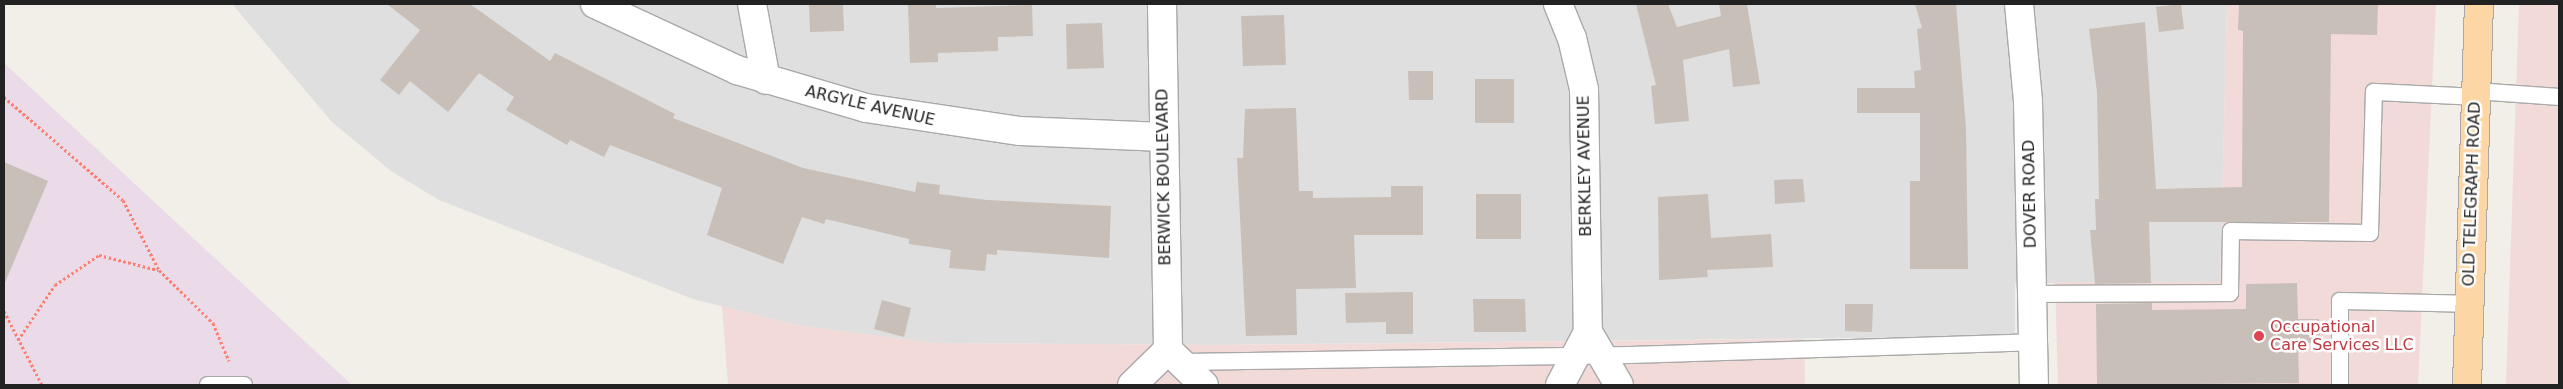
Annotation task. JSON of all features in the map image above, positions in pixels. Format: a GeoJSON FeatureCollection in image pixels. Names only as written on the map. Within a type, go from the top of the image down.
{"type":"FeatureCollection","features":[{"type":"Feature","properties":{"kind":"main road","name":"OLD TELEGRAPH ROAD"},"geometry":{"type":"LineString","coordinates":[[2467,385],[2479,4]]}},
{"type":"Feature","properties":{"kind":"street","name":"ARGYLE AVENUE"},"geometry":{"type":"LineString","coordinates":[[595,4],[670,42],[766,80],[866,108],[968,126],[1164,137]]}},
{"type":"Feature","properties":{"kind":"street"},"geometry":{"type":"LineString","coordinates":[[752,4],[766,80]]}},
{"type":"Feature","properties":{"kind":"street","name":"BERWICK BOULEVARD"},"geometry":{"type":"LineString","coordinates":[[1162,4],[1164,137],[1176,356]]}},
{"type":"Feature","properties":{"kind":"street","name":"BERKLEY AVENUE"},"geometry":{"type":"LineString","coordinates":[[1558,4],[1572,38],[1584,89],[1582,343],[1560,385]]}},
{"type":"Feature","properties":{"kind":"street","name":"DOVER ROAD"},"geometry":{"type":"LineString","coordinates":[[2019,4],[2028,101],[2034,385]]}},
{"type":"Feature","properties":{"kind":"street"},"geometry":{"type":"LineString","coordinates":[[1582,343],[1603,355],[1619,385]]}},
{"type":"Feature","properties":{"kind":"street"},"geometry":{"type":"LineString","coordinates":[[1132,385],[1176,356],[1204,385]]}},
{"type":"Feature","properties":{"kind":"lane"},"geometry":{"type":"LineString","coordinates":[[2032,294],[2230,293],[2231,230],[2370,233],[2374,92],[2559,97]]}},
{"type":"Feature","properties":{"kind":"lane"},"geometry":{"type":"LineString","coordinates":[[2340,385],[2340,301],[2469,304]]}},
{"type":"Feature","properties":{"kind":"lane"},"geometry":{"type":"LineString","coordinates":[[1603,355],[2033,342]]}},
{"type":"Feature","properties":{"kind":"lane"},"geometry":{"type":"LineString","coordinates":[[1176,356],[1582,343]]}},
{"type":"Feature","properties":{"kind":"lane"},"geometry":{"type":"LineString","coordinates":[[208,385],[242,384]]}},
{"type":"Feature","properties":{"kind":"path"},"geometry":{"type":"LineString","coordinates":[[4,97],[123,200],[159,270],[213,323],[242,384]]}},
{"type":"Feature","properties":{"kind":"path"},"geometry":{"type":"LineString","coordinates":[[18,340],[55,285],[99,255],[159,270]]}},
{"type":"Feature","properties":{"kind":"path"},"geometry":{"type":"LineString","coordinates":[[4,311],[42,385]]}},
{"type":"Feature","properties":{"kind":"shaded area"},"geometry":{"type":"Polygon","coordinates":[[[232,4],[2227,4],[2220,282],[2015,283],[2015,336],[1214,345],[934,343],[796,325],[693,299],[439,200],[391,171],[332,122],[232,4]]]}},
{"type":"Feature","properties":{"kind":"shaded area"},"geometry":{"type":"Polygon","coordinates":[[[2227,4],[2436,4],[2418,385],[2058,385],[2055,282],[2220,282],[2227,4]]]}},
{"type":"Feature","properties":{"kind":"shaded area"},"geometry":{"type":"Polygon","coordinates":[[[2519,4],[2559,4],[2559,385],[2506,385],[2519,4]]]}},
{"type":"Feature","properties":{"kind":"shaded area"},"geometry":{"type":"Polygon","coordinates":[[[4,63],[352,385],[4,385],[4,63]]]}},
{"type":"Feature","properties":{"kind":"shaded area"},"geometry":{"type":"Polygon","coordinates":[[[722,306],[796,325],[934,343],[1214,345],[1804,339],[1805,385],[728,385],[722,306]]]}},
{"type":"Feature","properties":{"kind":"building"},"geometry":{"type":"Polygon","coordinates":[[[387,4],[470,4],[550,61],[555,53],[675,114],[673,118],[803,168],[915,192],[917,182],[940,185],[939,194],[987,200],[1111,206],[1109,258],[997,250],[997,255],[987,254],[985,271],[949,268],[951,250],[909,244],[909,239],[826,219],[824,224],[802,217],[783,264],[707,235],[722,188],[610,145],[604,157],[570,140],[567,145],[506,110],[514,97],[479,73],[448,112],[410,81],[399,95],[380,80],[420,30],[387,4]]]}},
{"type":"Feature","properties":{"kind":"building"},"geometry":{"type":"Polygon","coordinates":[[[809,4],[843,4],[844,31],[810,32],[809,4]]]}},
{"type":"Feature","properties":{"kind":"building"},"geometry":{"type":"Polygon","coordinates":[[[908,4],[936,4],[936,8],[1032,5],[1033,36],[998,37],[998,51],[938,53],[938,62],[910,63],[908,4]]]}},
{"type":"Feature","properties":{"kind":"building"},"geometry":{"type":"Polygon","coordinates":[[[1636,4],[1668,4],[1677,27],[1721,16],[1719,4],[1747,4],[1760,84],[1733,87],[1729,49],[1683,60],[1689,121],[1655,124],[1651,86],[1656,85],[1636,4]]]}},
{"type":"Feature","properties":{"kind":"building"},"geometry":{"type":"Polygon","coordinates":[[[1915,4],[1956,4],[1966,128],[1968,269],[1910,269],[1910,181],[1920,181],[1920,113],[1857,113],[1857,88],[1915,88],[1914,71],[1921,70],[1917,29],[1922,28],[1915,4]]]}},
{"type":"Feature","properties":{"kind":"building"},"geometry":{"type":"Polygon","coordinates":[[[2181,4],[2184,29],[2159,32],[2156,7],[2181,4]]]}},
{"type":"Feature","properties":{"kind":"building"},"geometry":{"type":"Polygon","coordinates":[[[2239,4],[2378,4],[2377,35],[2331,34],[2329,222],[2149,222],[2151,283],[2095,284],[2090,230],[2096,230],[2095,199],[2099,199],[2097,92],[2089,29],[2145,22],[2156,189],[2242,187],[2243,31],[2238,30],[2239,4]]]}},
{"type":"Feature","properties":{"kind":"building"},"geometry":{"type":"Polygon","coordinates":[[[1284,15],[1286,65],[1243,66],[1241,16],[1284,15]]]}},
{"type":"Feature","properties":{"kind":"building"},"geometry":{"type":"Polygon","coordinates":[[[1102,23],[1104,68],[1067,69],[1066,24],[1102,23]]]}},
{"type":"Feature","properties":{"kind":"building"},"geometry":{"type":"Polygon","coordinates":[[[1408,71],[1433,71],[1433,100],[1409,100],[1408,71]]]}},
{"type":"Feature","properties":{"kind":"building"},"geometry":{"type":"Polygon","coordinates":[[[1475,79],[1514,79],[1514,123],[1475,123],[1475,79]]]}},
{"type":"Feature","properties":{"kind":"building"},"geometry":{"type":"Polygon","coordinates":[[[1296,108],[1299,191],[1313,191],[1313,198],[1391,197],[1391,186],[1423,186],[1423,235],[1354,235],[1356,288],[1296,289],[1297,335],[1246,336],[1237,158],[1243,158],[1245,109],[1296,108]]]}},
{"type":"Feature","properties":{"kind":"building"},"geometry":{"type":"Polygon","coordinates":[[[4,162],[48,181],[4,285],[4,162]]]}},
{"type":"Feature","properties":{"kind":"building"},"geometry":{"type":"Polygon","coordinates":[[[1803,179],[1805,202],[1775,204],[1774,180],[1803,179]]]}},
{"type":"Feature","properties":{"kind":"building"},"geometry":{"type":"Polygon","coordinates":[[[1476,194],[1521,194],[1521,239],[1476,239],[1476,194]]]}},
{"type":"Feature","properties":{"kind":"building"},"geometry":{"type":"Polygon","coordinates":[[[1708,194],[1711,238],[1771,234],[1773,267],[1707,270],[1708,277],[1659,280],[1658,197],[1708,194]]]}},
{"type":"Feature","properties":{"kind":"building"},"geometry":{"type":"Polygon","coordinates":[[[2297,283],[2298,319],[2319,319],[2320,343],[2298,343],[2299,383],[2097,385],[2096,304],[2152,303],[2152,310],[2246,309],[2246,284],[2297,283]]]}},
{"type":"Feature","properties":{"kind":"building"},"geometry":{"type":"Polygon","coordinates":[[[1413,292],[1413,334],[1386,334],[1386,322],[1346,323],[1345,293],[1413,292]]]}},
{"type":"Feature","properties":{"kind":"building"},"geometry":{"type":"Polygon","coordinates":[[[1473,299],[1525,299],[1526,332],[1474,332],[1473,299]]]}},
{"type":"Feature","properties":{"kind":"building"},"geometry":{"type":"Polygon","coordinates":[[[882,300],[911,308],[904,337],[874,329],[882,300]]]}},
{"type":"Feature","properties":{"kind":"building"},"geometry":{"type":"Polygon","coordinates":[[[1845,304],[1873,304],[1872,332],[1845,331],[1845,304]]]}},
{"type":"Feature","properties":{"kind":"place","name":"Occupational Care Services LLC"},"geometry":{"type":"Point","coordinates":[2259,336]}}]}
